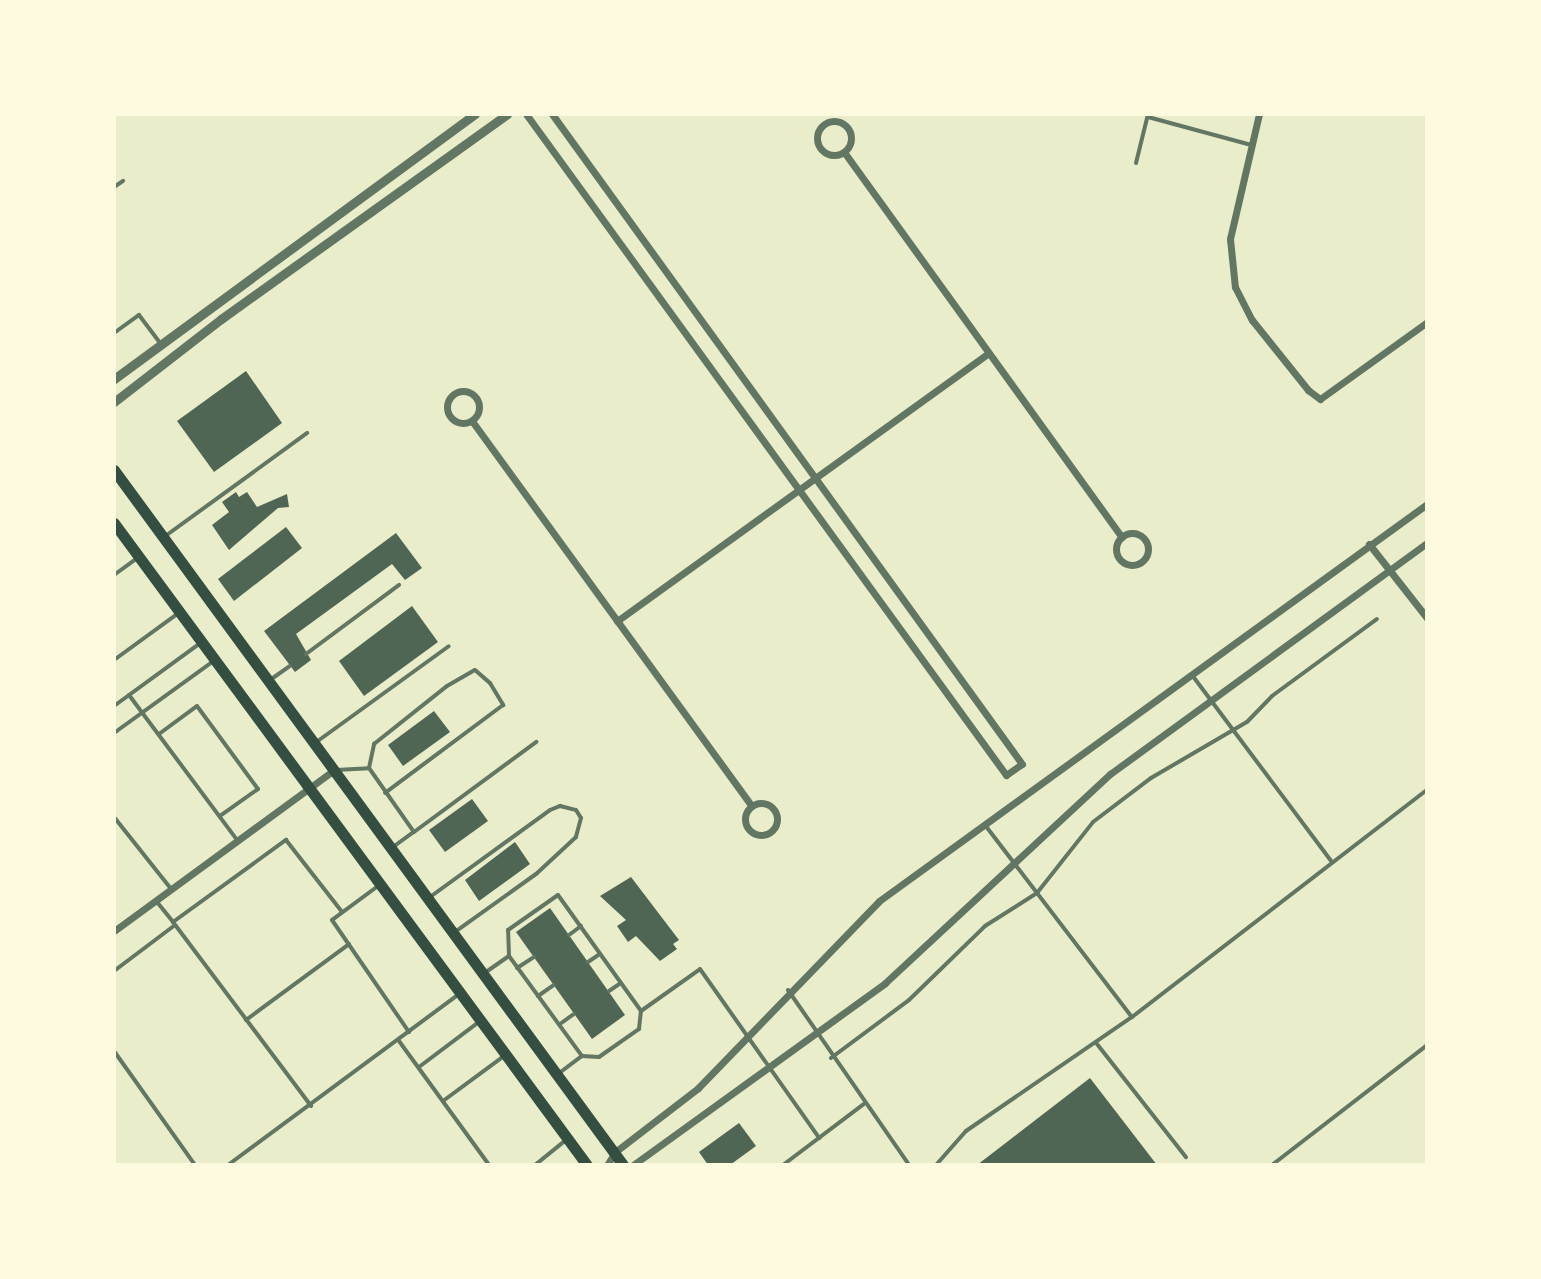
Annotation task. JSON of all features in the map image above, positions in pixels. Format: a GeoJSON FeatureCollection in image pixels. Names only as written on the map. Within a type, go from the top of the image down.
{"type":"FeatureCollection","features":[{"type":"Feature","properties":{"kind":"main road"},"geometry":{"type":"LineString","coordinates":[[114,470],[623,1165]]}},
{"type":"Feature","properties":{"kind":"main road"},"geometry":{"type":"LineString","coordinates":[[114,523],[587,1165]]}},
{"type":"Feature","properties":{"kind":"street"},"geometry":{"type":"LineString","coordinates":[[114,379],[475,114]]}},
{"type":"Feature","properties":{"kind":"street"},"geometry":{"type":"LineString","coordinates":[[114,402],[283,274],[507,114]]}},
{"type":"Feature","properties":{"kind":"street"},"geometry":{"type":"LineString","coordinates":[[526,114],[1006,775],[1022,764],[552,114]]}},
{"type":"Feature","properties":{"kind":"street"},"geometry":{"type":"LineString","coordinates":[[1259,114],[1230,239],[1235,287],[1252,320],[1308,390],[1320,399],[1427,322]]}},
{"type":"Feature","properties":{"kind":"street"},"geometry":{"type":"LineString","coordinates":[[839,122],[848,128],[850,144],[844,152],[833,155],[819,145],[824,125],[839,122]]}},
{"type":"Feature","properties":{"kind":"street"},"geometry":{"type":"LineString","coordinates":[[844,152],[1122,537]]}},
{"type":"Feature","properties":{"kind":"street"},"geometry":{"type":"LineString","coordinates":[[275,262],[283,274]]}},
{"type":"Feature","properties":{"kind":"street"},"geometry":{"type":"LineString","coordinates":[[617,621],[988,353]]}},
{"type":"Feature","properties":{"kind":"street"},"geometry":{"type":"LineString","coordinates":[[465,391],[477,400],[479,411],[472,421],[460,424],[450,418],[447,401],[454,393],[465,391]]}},
{"type":"Feature","properties":{"kind":"street"},"geometry":{"type":"LineString","coordinates":[[472,421],[752,806]]}},
{"type":"Feature","properties":{"kind":"street"},"geometry":{"type":"LineString","coordinates":[[607,1165],[615,1152],[698,1088],[788,990],[879,901],[1427,504]]}},
{"type":"Feature","properties":{"kind":"street"},"geometry":{"type":"LineString","coordinates":[[1132,533],[1146,540],[1148,555],[1141,563],[1121,561],[1117,546],[1122,537],[1132,533]]}},
{"type":"Feature","properties":{"kind":"street"},"geometry":{"type":"LineString","coordinates":[[633,1165],[885,983],[1110,774],[1427,543]]}},
{"type":"Feature","properties":{"kind":"street"},"geometry":{"type":"LineString","coordinates":[[1369,544],[1427,618]]}},
{"type":"Feature","properties":{"kind":"street"},"geometry":{"type":"LineString","coordinates":[[114,931],[334,770]]}},
{"type":"Feature","properties":{"kind":"street"},"geometry":{"type":"LineString","coordinates":[[762,803],[775,810],[778,822],[772,832],[761,836],[750,831],[745,815],[752,806],[762,803]]}},
{"type":"Feature","properties":{"kind":"lane"},"geometry":{"type":"LineString","coordinates":[[1136,163],[1148,116],[1251,145]]}},
{"type":"Feature","properties":{"kind":"lane"},"geometry":{"type":"LineString","coordinates":[[114,187],[123,181]]}},
{"type":"Feature","properties":{"kind":"lane"},"geometry":{"type":"LineString","coordinates":[[114,333],[139,315],[161,345]]}},
{"type":"Feature","properties":{"kind":"lane"},"geometry":{"type":"LineString","coordinates":[[163,537],[307,433]]}},
{"type":"Feature","properties":{"kind":"lane"},"geometry":{"type":"LineString","coordinates":[[114,575],[139,557]]}},
{"type":"Feature","properties":{"kind":"lane"},"geometry":{"type":"LineString","coordinates":[[306,654],[399,585]]}},
{"type":"Feature","properties":{"kind":"lane"},"geometry":{"type":"LineString","coordinates":[[114,660],[179,613]]}},
{"type":"Feature","properties":{"kind":"lane"},"geometry":{"type":"LineString","coordinates":[[831,1058],[909,1000],[985,926],[1037,893],[1093,822],[1151,778],[1232,731],[1377,619]]}},
{"type":"Feature","properties":{"kind":"lane"},"geometry":{"type":"LineString","coordinates":[[114,706],[201,642]]}},
{"type":"Feature","properties":{"kind":"lane"},"geometry":{"type":"LineString","coordinates":[[313,744],[449,646]]}},
{"type":"Feature","properties":{"kind":"lane"},"geometry":{"type":"LineString","coordinates":[[114,733],[214,660]]}},
{"type":"Feature","properties":{"kind":"lane"},"geometry":{"type":"LineString","coordinates":[[268,682],[290,666]]}},
{"type":"Feature","properties":{"kind":"lane"},"geometry":{"type":"LineString","coordinates":[[385,793],[503,705],[490,683],[475,670],[447,686],[374,744],[369,768],[385,793],[414,832]]}},
{"type":"Feature","properties":{"kind":"lane"},"geometry":{"type":"LineString","coordinates":[[1192,675],[1331,861]]}},
{"type":"Feature","properties":{"kind":"lane"},"geometry":{"type":"LineString","coordinates":[[129,695],[237,840]]}},
{"type":"Feature","properties":{"kind":"lane"},"geometry":{"type":"LineString","coordinates":[[159,734],[197,706],[206,718],[258,789],[220,816]]}},
{"type":"Feature","properties":{"kind":"lane"},"geometry":{"type":"LineString","coordinates":[[391,849],[536,742]]}},
{"type":"Feature","properties":{"kind":"lane"},"geometry":{"type":"LineString","coordinates":[[334,770],[369,768]]}},
{"type":"Feature","properties":{"kind":"lane"},"geometry":{"type":"LineString","coordinates":[[936,1165],[977,1122],[1097,1044],[1427,790]]}},
{"type":"Feature","properties":{"kind":"lane"},"geometry":{"type":"LineString","coordinates":[[428,899],[550,810],[560,806],[576,810],[581,818],[576,837],[536,874],[453,933]]}},
{"type":"Feature","properties":{"kind":"lane"},"geometry":{"type":"LineString","coordinates":[[114,817],[171,889]]}},
{"type":"Feature","properties":{"kind":"lane"},"geometry":{"type":"LineString","coordinates":[[984,825],[1132,1017]]}},
{"type":"Feature","properties":{"kind":"lane"},"geometry":{"type":"LineString","coordinates":[[114,971],[286,840],[342,912]]}},
{"type":"Feature","properties":{"kind":"lane"},"geometry":{"type":"LineString","coordinates":[[380,885],[332,920],[409,1032]]}},
{"type":"Feature","properties":{"kind":"lane"},"geometry":{"type":"LineString","coordinates":[[557,1075],[582,1056],[599,1057],[639,1029],[641,1011],[558,895],[508,930],[509,956],[582,1056]]}},
{"type":"Feature","properties":{"kind":"lane"},"geometry":{"type":"LineString","coordinates":[[156,900],[311,1106]]}},
{"type":"Feature","properties":{"kind":"lane"},"geometry":{"type":"LineString","coordinates":[[569,935],[581,926]]}},
{"type":"Feature","properties":{"kind":"lane"},"geometry":{"type":"LineString","coordinates":[[246,1020],[349,944]]}},
{"type":"Feature","properties":{"kind":"lane"},"geometry":{"type":"LineString","coordinates":[[588,962],[600,954]]}},
{"type":"Feature","properties":{"kind":"lane"},"geometry":{"type":"LineString","coordinates":[[483,974],[509,956]]}},
{"type":"Feature","properties":{"kind":"lane"},"geometry":{"type":"LineString","coordinates":[[517,968],[534,957]]}},
{"type":"Feature","properties":{"kind":"lane"},"geometry":{"type":"LineString","coordinates":[[641,1011],[700,969],[819,1138]]}},
{"type":"Feature","properties":{"kind":"lane"},"geometry":{"type":"LineString","coordinates":[[609,991],[621,983]]}},
{"type":"Feature","properties":{"kind":"lane"},"geometry":{"type":"LineString","coordinates":[[538,996],[554,985]]}},
{"type":"Feature","properties":{"kind":"lane"},"geometry":{"type":"LineString","coordinates":[[788,990],[814,1034],[909,1165]]}},
{"type":"Feature","properties":{"kind":"lane"},"geometry":{"type":"LineString","coordinates":[[228,1165],[461,993]]}},
{"type":"Feature","properties":{"kind":"lane"},"geometry":{"type":"LineString","coordinates":[[559,1025],[574,1014]]}},
{"type":"Feature","properties":{"kind":"lane"},"geometry":{"type":"LineString","coordinates":[[419,1067],[481,1021]]}},
{"type":"Feature","properties":{"kind":"lane"},"geometry":{"type":"LineString","coordinates":[[399,1040],[489,1165]]}},
{"type":"Feature","properties":{"kind":"lane"},"geometry":{"type":"LineString","coordinates":[[1097,1044],[1186,1157]]}},
{"type":"Feature","properties":{"kind":"lane"},"geometry":{"type":"LineString","coordinates":[[1272,1165],[1427,1045]]}},
{"type":"Feature","properties":{"kind":"lane"},"geometry":{"type":"LineString","coordinates":[[114,1051],[195,1165]]}},
{"type":"Feature","properties":{"kind":"lane"},"geometry":{"type":"LineString","coordinates":[[443,1101],[506,1054]]}},
{"type":"Feature","properties":{"kind":"lane"},"geometry":{"type":"LineString","coordinates":[[783,1165],[865,1104]]}},
{"type":"Feature","properties":{"kind":"lane"},"geometry":{"type":"LineString","coordinates":[[535,1165],[568,1139]]}},
{"type":"Feature","properties":{"kind":"building"},"geometry":{"type":"Polygon","coordinates":[[[246,371],[282,423],[214,472],[177,421],[246,371]]]}},
{"type":"Feature","properties":{"kind":"building"},"geometry":{"type":"Polygon","coordinates":[[[236,492],[239,497],[247,492],[257,507],[287,494],[289,507],[278,508],[229,550],[212,525],[229,512],[222,502],[236,492]]]}},
{"type":"Feature","properties":{"kind":"building"},"geometry":{"type":"Polygon","coordinates":[[[286,527],[302,548],[234,601],[218,579],[286,527]]]}},
{"type":"Feature","properties":{"kind":"building"},"geometry":{"type":"Polygon","coordinates":[[[396,533],[422,568],[405,580],[392,564],[296,634],[311,660],[295,672],[264,631],[396,533]]]}},
{"type":"Feature","properties":{"kind":"building"},"geometry":{"type":"Polygon","coordinates":[[[412,606],[438,642],[364,696],[339,661],[412,606]]]}},
{"type":"Feature","properties":{"kind":"building"},"geometry":{"type":"Polygon","coordinates":[[[434,711],[450,732],[403,766],[388,745],[434,711]]]}},
{"type":"Feature","properties":{"kind":"building"},"geometry":{"type":"Polygon","coordinates":[[[472,799],[488,821],[445,852],[429,830],[472,799]]]}},
{"type":"Feature","properties":{"kind":"building"},"geometry":{"type":"Polygon","coordinates":[[[515,842],[530,864],[479,901],[465,880],[515,842]]]}},
{"type":"Feature","properties":{"kind":"building"},"geometry":{"type":"Polygon","coordinates":[[[631,877],[679,940],[673,944],[677,949],[660,961],[636,936],[628,942],[617,926],[626,920],[600,896],[631,877]]]}},
{"type":"Feature","properties":{"kind":"building"},"geometry":{"type":"Polygon","coordinates":[[[550,908],[625,1015],[592,1039],[516,932],[550,908]]]}},
{"type":"Feature","properties":{"kind":"building"},"geometry":{"type":"Polygon","coordinates":[[[1090,1078],[1157,1165],[977,1165],[1090,1078]]]}},
{"type":"Feature","properties":{"kind":"building"},"geometry":{"type":"Polygon","coordinates":[[[739,1123],[756,1146],[730,1165],[708,1165],[699,1152],[739,1123]]]}}]}
